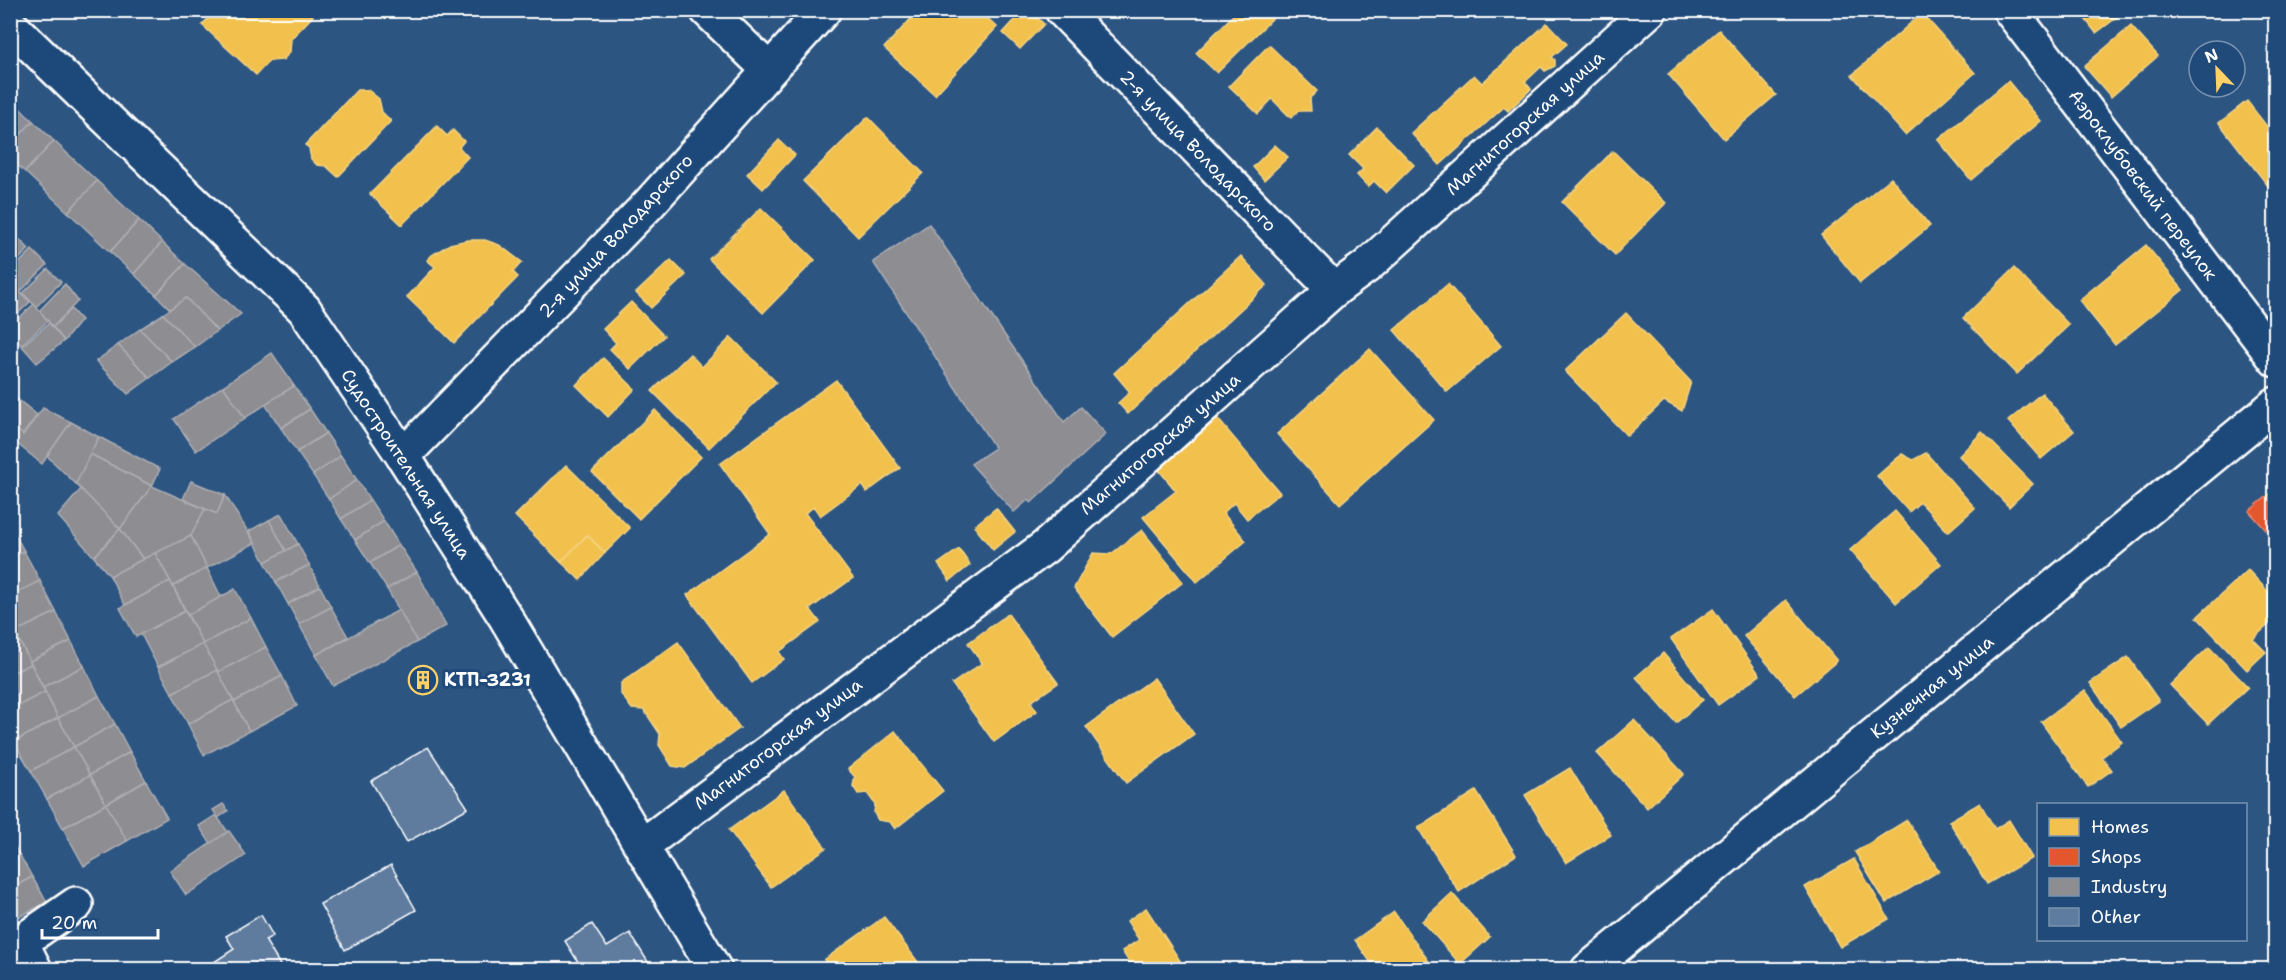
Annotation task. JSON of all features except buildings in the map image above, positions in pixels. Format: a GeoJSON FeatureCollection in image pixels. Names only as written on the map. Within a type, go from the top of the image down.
{"type":"FeatureCollection","features":[{"type":"Feature","properties":{"kind":"street"},"geometry":{"type":"LineString","coordinates":[[707,10],[769,69]]}},
{"type":"Feature","properties":{"kind":"street","name":"2-я улица Володарского"},"geometry":{"type":"LineString","coordinates":[[403,456],[648,205],[824,10]]}},
{"type":"Feature","properties":{"kind":"street","name":"2-я улица Володарского"},"geometry":{"type":"LineString","coordinates":[[1062,10],[1334,290]]}},
{"type":"Feature","properties":{"kind":"street","name":"Магнитогорская улица"},"geometry":{"type":"LineString","coordinates":[[643,845],[1044,547],[1334,290],[1367,266],[1650,10]]}},
{"type":"Feature","properties":{"kind":"street","name":"Аэроклубовский переулок"},"geometry":{"type":"LineString","coordinates":[[2010,10],[2276,360]]}},
{"type":"Feature","properties":{"kind":"street","name":"Судостроительная улица"},"geometry":{"type":"LineString","coordinates":[[10,25],[304,309],[403,456],[506,618],[715,969]]}},
{"type":"Feature","properties":{"kind":"street","name":"Кузнечная улица"},"geometry":{"type":"LineString","coordinates":[[1588,969],[2276,404]]}},
{"type":"Feature","properties":{"kind":"street"},"geometry":{"type":"LineString","coordinates":[[35,969],[21,942],[76,904]]}},
{"type":"Feature","properties":{"kind":"place","name":"КТП-3231"},"geometry":{"type":"Point","coordinates":[423,680]}}]}
